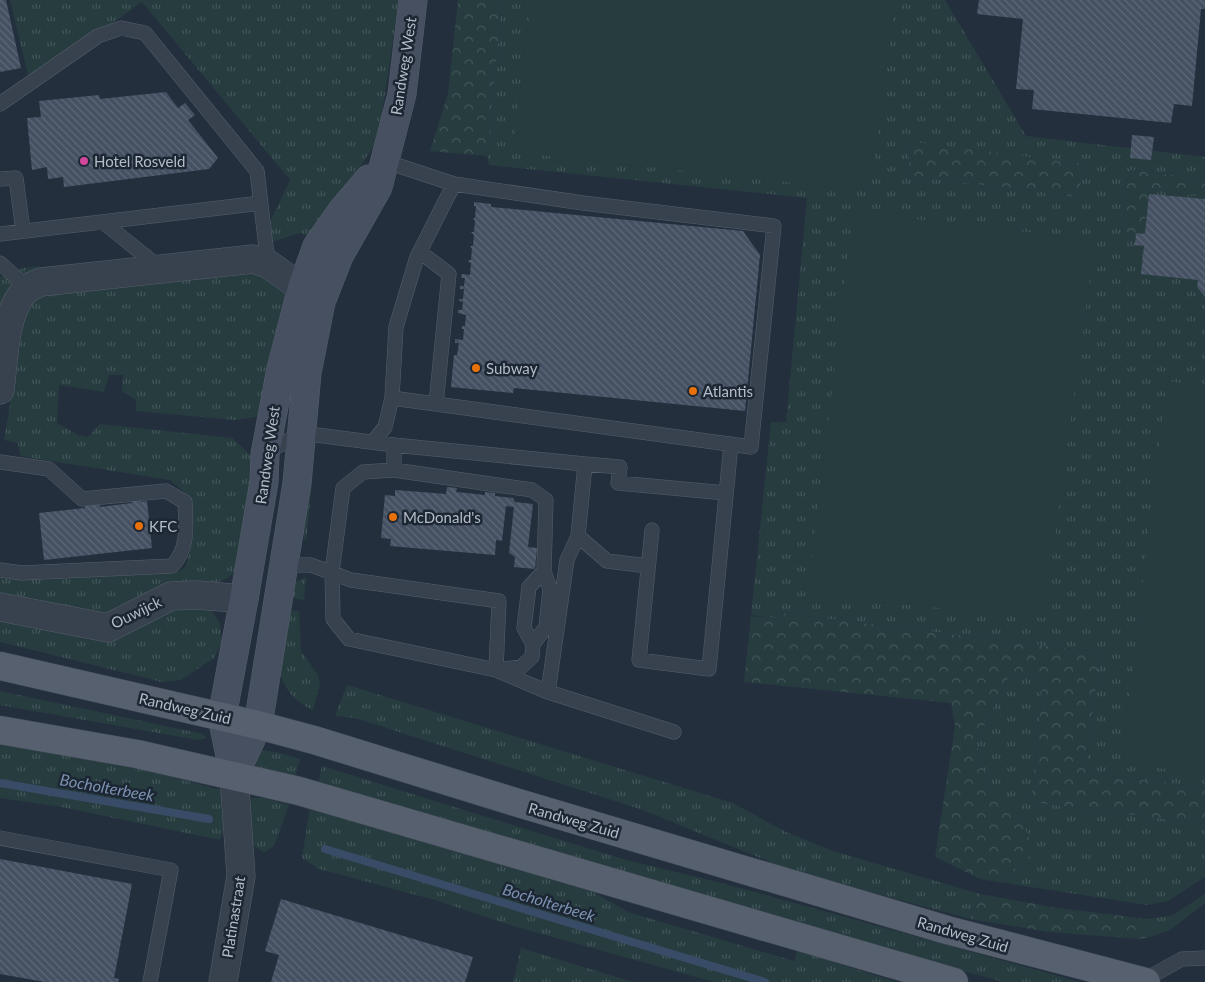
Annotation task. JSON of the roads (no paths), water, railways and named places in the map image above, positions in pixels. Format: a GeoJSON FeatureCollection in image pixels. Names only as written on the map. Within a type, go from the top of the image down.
{"type":"FeatureCollection","features":[{"type":"Feature","properties":{"kind":"main road","name":"Randweg Zuid"},"geometry":{"type":"LineString","coordinates":[[0,666],[258,725],[947,930],[1144,982]]}},
{"type":"Feature","properties":{"kind":"main road"},"geometry":{"type":"LineString","coordinates":[[0,730],[53,737],[234,775],[299,791],[954,982]]}},
{"type":"Feature","properties":{"kind":"street","name":"Randweg West"},"geometry":{"type":"LineString","coordinates":[[234,775],[258,725],[282,565],[297,483],[317,246],[341,212],[384,160],[402,94],[413,0]]}},
{"type":"Feature","properties":{"kind":"street"},"geometry":{"type":"LineString","coordinates":[[0,390],[10,320],[16,302],[28,288],[41,282],[253,259],[268,264],[312,295]]}},
{"type":"Feature","properties":{"kind":"street","name":"Randweg West"},"geometry":{"type":"LineString","coordinates":[[239,852],[234,775],[222,716],[264,482],[265,454],[281,369],[312,295]]}},
{"type":"Feature","properties":{"kind":"street","name":"Ouwijck"},"geometry":{"type":"LineString","coordinates":[[0,607],[108,628],[171,596],[198,594],[244,599]]}},
{"type":"Feature","properties":{"kind":"street","name":"Platinastraat"},"geometry":{"type":"LineString","coordinates":[[223,982],[241,876],[239,852]]}},
{"type":"Feature","properties":{"kind":"lane"},"geometry":{"type":"LineString","coordinates":[[0,104],[98,36],[121,28],[145,33],[257,170],[268,264]]}},
{"type":"Feature","properties":{"kind":"lane"},"geometry":{"type":"LineString","coordinates":[[384,160],[454,184],[583,203],[774,226],[752,446],[392,398]]}},
{"type":"Feature","properties":{"kind":"lane"},"geometry":{"type":"LineString","coordinates":[[0,179],[16,178],[24,231]]}},
{"type":"Feature","properties":{"kind":"lane"},"geometry":{"type":"LineString","coordinates":[[372,442],[385,426],[392,398],[396,327],[420,252],[454,184]]}},
{"type":"Feature","properties":{"kind":"lane"},"geometry":{"type":"LineString","coordinates":[[0,234],[261,203]]}},
{"type":"Feature","properties":{"kind":"lane"},"geometry":{"type":"LineString","coordinates":[[103,222],[160,268]]}},
{"type":"Feature","properties":{"kind":"lane"},"geometry":{"type":"LineString","coordinates":[[420,252],[449,274],[436,404]]}},
{"type":"Feature","properties":{"kind":"lane"},"geometry":{"type":"LineString","coordinates":[[0,263],[28,288]]}},
{"type":"Feature","properties":{"kind":"lane"},"geometry":{"type":"LineString","coordinates":[[265,454],[301,433],[394,445],[620,467],[618,483],[726,493]]}},
{"type":"Feature","properties":{"kind":"lane"},"geometry":{"type":"LineString","coordinates":[[652,530],[640,660],[709,669],[731,444]]}},
{"type":"Feature","properties":{"kind":"lane"},"geometry":{"type":"LineString","coordinates":[[394,445],[394,470]]}},
{"type":"Feature","properties":{"kind":"lane"},"geometry":{"type":"LineString","coordinates":[[0,462],[49,469],[82,499],[166,491],[185,502],[186,535],[180,558],[172,566],[22,573],[0,570]]}},
{"type":"Feature","properties":{"kind":"lane"},"geometry":{"type":"LineString","coordinates":[[548,692],[567,560],[578,536],[585,464]]}},
{"type":"Feature","properties":{"kind":"lane"},"geometry":{"type":"LineString","coordinates":[[496,670],[521,667],[532,657],[533,644],[546,627],[550,589],[544,571],[546,500],[532,490],[394,470],[363,472],[343,488],[332,572],[333,619],[349,638],[496,670],[548,692],[674,732]]}},
{"type":"Feature","properties":{"kind":"lane"},"geometry":{"type":"LineString","coordinates":[[578,536],[607,561],[648,566]]}},
{"type":"Feature","properties":{"kind":"lane"},"geometry":{"type":"LineString","coordinates":[[282,565],[311,564],[350,580],[499,601],[496,670]]}},
{"type":"Feature","properties":{"kind":"lane"},"geometry":{"type":"LineString","coordinates":[[533,644],[524,628],[529,587],[544,571]]}},
{"type":"Feature","properties":{"kind":"lane"},"geometry":{"type":"LineString","coordinates":[[0,838],[170,870],[150,982]]}},
{"type":"Feature","properties":{"kind":"lane"},"geometry":{"type":"LineString","coordinates":[[1144,982],[1182,960],[1205,958]]}},
{"type":"Feature","properties":{"kind":"waterway","name":"Bocholterbeek"},"geometry":{"type":"LineString","coordinates":[[0,783],[209,819]]}},
{"type":"Feature","properties":{"kind":"waterway","name":"Bocholterbeek"},"geometry":{"type":"LineString","coordinates":[[325,849],[765,982]]}},
{"type":"Feature","properties":{"kind":"place","name":"Hotel Rosveld"},"geometry":{"type":"Point","coordinates":[84,161]}},
{"type":"Feature","properties":{"kind":"place","name":"Subway"},"geometry":{"type":"Point","coordinates":[476,368]}},
{"type":"Feature","properties":{"kind":"place","name":"Atlantis"},"geometry":{"type":"Point","coordinates":[693,391]}},
{"type":"Feature","properties":{"kind":"place","name":"McDonald's"},"geometry":{"type":"Point","coordinates":[393,517]}},
{"type":"Feature","properties":{"kind":"place","name":"KFC"},"geometry":{"type":"Point","coordinates":[139,526]}}]}
